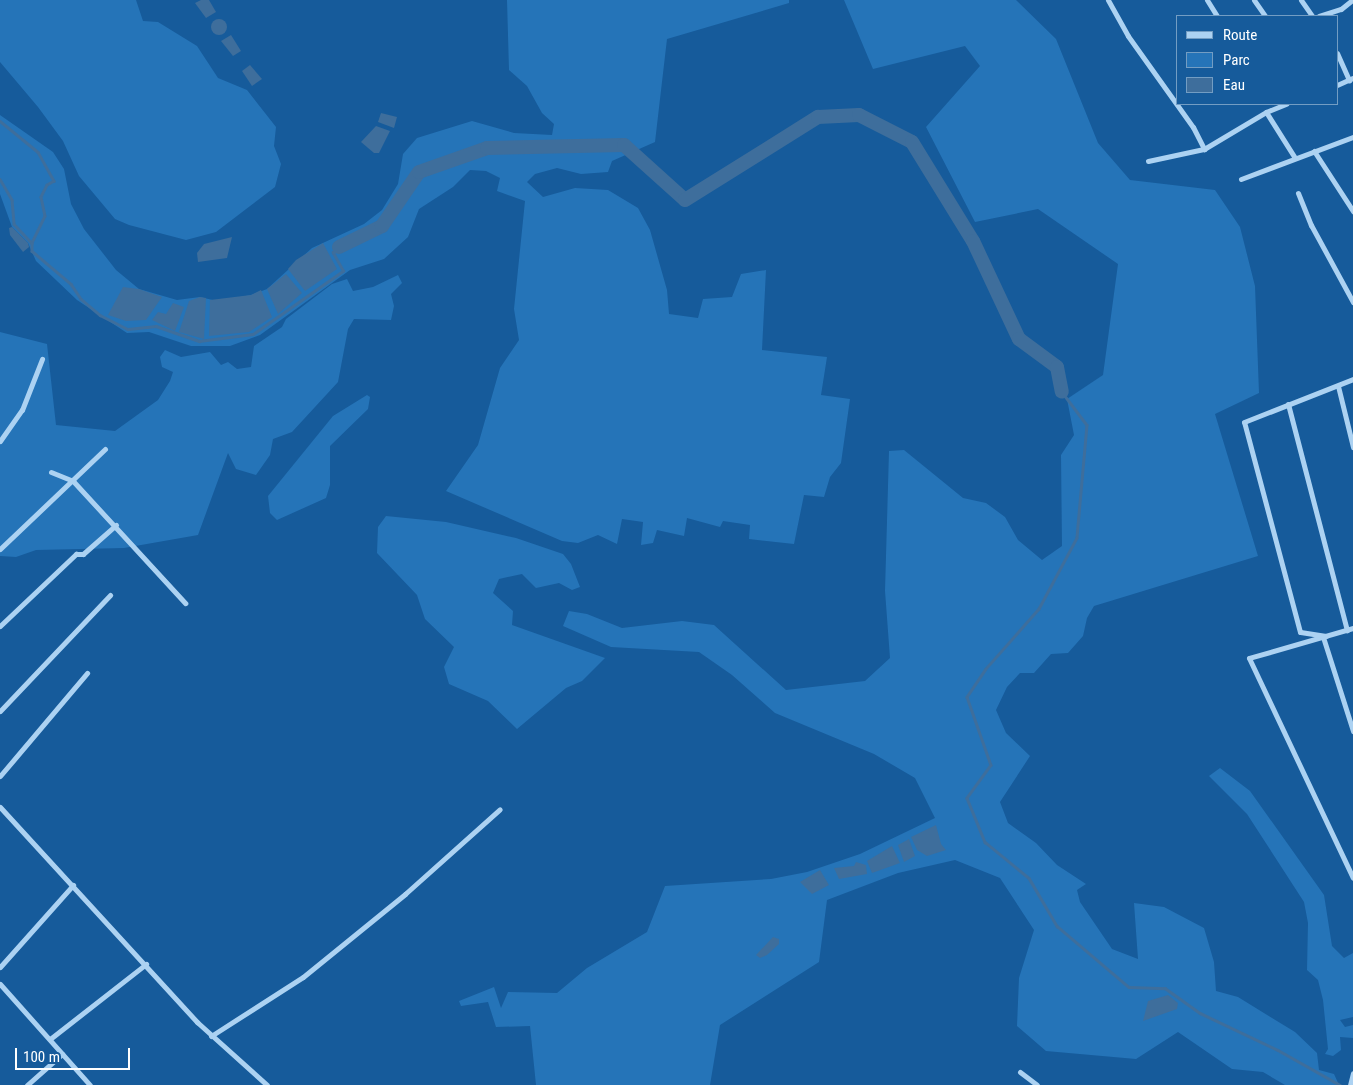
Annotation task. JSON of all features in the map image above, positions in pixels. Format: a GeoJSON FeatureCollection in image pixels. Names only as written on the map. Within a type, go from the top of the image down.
{"type":"FeatureCollection","features":[{"type":"Feature","properties":{"kind":"street"},"geometry":{"type":"LineString","coordinates":[[1108,0],[1128,36],[1176,103]]}},
{"type":"Feature","properties":{"kind":"street"},"geometry":{"type":"LineString","coordinates":[[1207,0],[1216,15]]}},
{"type":"Feature","properties":{"kind":"street"},"geometry":{"type":"LineString","coordinates":[[1254,0],[1264,15]]}},
{"type":"Feature","properties":{"kind":"street"},"geometry":{"type":"LineString","coordinates":[[1301,0],[1311,15]]}},
{"type":"Feature","properties":{"kind":"street"},"geometry":{"type":"LineString","coordinates":[[1321,15],[1341,9],[1352,1]]}},
{"type":"Feature","properties":{"kind":"street"},"geometry":{"type":"LineString","coordinates":[[1338,55],[1351,79],[1338,85]]}},
{"type":"Feature","properties":{"kind":"street"},"geometry":{"type":"LineString","coordinates":[[1177,105],[1193,127],[1204,150]]}},
{"type":"Feature","properties":{"kind":"street"},"geometry":{"type":"LineString","coordinates":[[1148,161],[1204,150],[1281,105]]}},
{"type":"Feature","properties":{"kind":"street"},"geometry":{"type":"LineString","coordinates":[[1266,112],[1295,158]]}},
{"type":"Feature","properties":{"kind":"street"},"geometry":{"type":"LineString","coordinates":[[1241,179],[1352,138]]}},
{"type":"Feature","properties":{"kind":"street"},"geometry":{"type":"LineString","coordinates":[[1314,152],[1353,211]]}},
{"type":"Feature","properties":{"kind":"street"},"geometry":{"type":"LineString","coordinates":[[1298,193],[1311,225],[1353,302]]}},
{"type":"Feature","properties":{"kind":"street"},"geometry":{"type":"LineString","coordinates":[[0,441],[22,410],[42,359]]}},
{"type":"Feature","properties":{"kind":"street"},"geometry":{"type":"LineString","coordinates":[[1324,636],[1300,632],[1244,422],[1353,380]]}},
{"type":"Feature","properties":{"kind":"street"},"geometry":{"type":"LineString","coordinates":[[1338,386],[1353,447]]}},
{"type":"Feature","properties":{"kind":"street"},"geometry":{"type":"LineString","coordinates":[[1288,404],[1347,630]]}},
{"type":"Feature","properties":{"kind":"street"},"geometry":{"type":"LineString","coordinates":[[0,549],[105,449]]}},
{"type":"Feature","properties":{"kind":"street"},"geometry":{"type":"LineString","coordinates":[[51,472],[73,481],[116,525],[185,603]]}},
{"type":"Feature","properties":{"kind":"street"},"geometry":{"type":"LineString","coordinates":[[0,626],[76,554],[83,554],[116,525]]}},
{"type":"Feature","properties":{"kind":"street"},"geometry":{"type":"LineString","coordinates":[[0,711],[110,595]]}},
{"type":"Feature","properties":{"kind":"street"},"geometry":{"type":"LineString","coordinates":[[1353,628],[1249,658],[1353,878]]}},
{"type":"Feature","properties":{"kind":"street"},"geometry":{"type":"LineString","coordinates":[[1324,636],[1353,730]]}},
{"type":"Feature","properties":{"kind":"street"},"geometry":{"type":"LineString","coordinates":[[0,776],[88,672]]}},
{"type":"Feature","properties":{"kind":"street"},"geometry":{"type":"LineString","coordinates":[[0,807],[211,1036],[265,1084]]}},
{"type":"Feature","properties":{"kind":"street"},"geometry":{"type":"LineString","coordinates":[[211,1036],[303,977],[405,894],[500,809]]}},
{"type":"Feature","properties":{"kind":"street"},"geometry":{"type":"LineString","coordinates":[[0,967],[73,885]]}},
{"type":"Feature","properties":{"kind":"street"},"geometry":{"type":"LineString","coordinates":[[50,1039],[146,964]]}},
{"type":"Feature","properties":{"kind":"street"},"geometry":{"type":"LineString","coordinates":[[0,984],[90,1085]]}},
{"type":"Feature","properties":{"kind":"street"},"geometry":{"type":"LineString","coordinates":[[27,1085],[62,1054]]}},
{"type":"Feature","properties":{"kind":"street"},"geometry":{"type":"LineString","coordinates":[[1020,1072],[1037,1085]]}},
{"type":"Feature","properties":{"kind":"street"},"geometry":{"type":"LineString","coordinates":[[1350,1085],[1353,1073]]}},
{"type":"Feature","properties":{"kind":"green space"},"geometry":{"type":"Polygon","coordinates":[[[0,0],[136,0],[143,21],[158,22],[197,46],[218,78],[247,90],[276,127],[274,146],[281,164],[275,187],[216,232],[186,240],[129,225],[115,219],[79,176],[63,141],[38,107],[0,62],[0,0]]]}},
{"type":"Feature","properties":{"kind":"green space"},"geometry":{"type":"Polygon","coordinates":[[[507,0],[789,0],[789,3],[667,39],[655,142],[612,161],[608,172],[581,174],[557,168],[535,174],[527,182],[543,197],[575,188],[608,190],[638,208],[650,230],[667,290],[669,314],[698,318],[703,299],[732,297],[741,274],[766,270],[762,350],[827,357],[821,395],[850,399],[841,463],[830,477],[824,497],[804,495],[794,544],[749,539],[750,525],[723,521],[720,527],[687,518],[684,536],[657,530],[653,543],[641,545],[643,522],[622,519],[617,544],[598,535],[578,543],[562,541],[446,491],[478,445],[500,368],[519,340],[514,309],[525,201],[497,191],[500,178],[486,171],[470,170],[453,187],[419,209],[408,237],[384,259],[350,270],[260,335],[230,346],[191,346],[149,332],[127,333],[77,300],[36,261],[28,243],[12,227],[0,194],[0,115],[53,152],[64,169],[71,204],[84,229],[116,270],[139,289],[177,300],[200,297],[217,301],[251,295],[267,289],[312,248],[364,224],[382,210],[398,184],[403,154],[417,138],[472,121],[514,133],[552,135],[554,124],[542,113],[527,86],[509,70],[507,0]]]}},
{"type":"Feature","properties":{"kind":"green space"},"geometry":{"type":"Polygon","coordinates":[[[844,0],[1016,0],[1056,39],[1098,143],[1130,180],[1215,190],[1240,227],[1255,286],[1259,393],[1215,414],[1258,556],[1094,606],[1087,618],[1083,636],[1068,653],[1051,654],[1034,673],[1020,673],[1007,687],[996,710],[1006,733],[1030,756],[1000,802],[1008,823],[1036,843],[1057,865],[1086,884],[1077,890],[1080,902],[1112,949],[1138,959],[1134,903],[1164,907],[1204,928],[1214,962],[1216,991],[1238,997],[1295,1032],[1317,1053],[1319,1070],[1334,1074],[1339,1085],[1285,1085],[1263,1072],[1232,1069],[1178,1032],[1136,1059],[1046,1051],[1017,1026],[1019,978],[1034,930],[1000,878],[955,860],[898,873],[827,900],[819,962],[720,1025],[710,1085],[536,1085],[530,1026],[496,1027],[488,1002],[461,1006],[459,1001],[494,987],[501,1008],[508,992],[557,993],[587,968],[647,932],[665,886],[771,879],[807,872],[860,854],[935,818],[915,778],[874,754],[775,713],[732,675],[699,652],[611,647],[563,626],[569,611],[587,614],[622,628],[682,621],[714,625],[786,690],[865,681],[890,658],[885,591],[889,451],[904,450],[963,498],[986,503],[1005,517],[1018,540],[1042,560],[1062,546],[1061,455],[1074,435],[1067,399],[1103,375],[1118,264],[1038,209],[975,222],[926,127],[980,66],[965,46],[873,69],[844,0]]]}},
{"type":"Feature","properties":{"kind":"green space"},"geometry":{"type":"Polygon","coordinates":[[[398,275],[402,283],[391,294],[394,306],[391,320],[354,319],[348,329],[338,382],[292,432],[273,439],[270,455],[256,475],[236,469],[228,453],[198,535],[124,548],[36,550],[16,557],[0,556],[0,332],[47,344],[56,425],[115,431],[158,400],[170,381],[173,372],[162,367],[160,357],[165,350],[181,357],[210,352],[221,365],[228,362],[237,369],[251,367],[254,346],[282,327],[286,319],[332,284],[347,279],[353,291],[373,287],[398,275]]]}},
{"type":"Feature","properties":{"kind":"green space"},"geometry":{"type":"Polygon","coordinates":[[[367,395],[370,397],[368,409],[330,446],[330,485],[326,498],[277,520],[270,513],[268,496],[333,416],[367,395]]]}},
{"type":"Feature","properties":{"kind":"green space"},"geometry":{"type":"Polygon","coordinates":[[[386,516],[446,522],[516,538],[563,554],[571,564],[580,587],[572,590],[559,583],[536,588],[522,574],[499,579],[493,593],[513,611],[512,625],[605,658],[582,681],[566,688],[517,729],[488,701],[449,684],[444,667],[454,647],[425,619],[417,595],[377,553],[378,527],[386,516]]]}},
{"type":"Feature","properties":{"kind":"green space"},"geometry":{"type":"Polygon","coordinates":[[[1220,768],[1250,791],[1324,895],[1332,946],[1344,958],[1353,953],[1353,1017],[1340,1020],[1345,1027],[1353,1025],[1353,1038],[1340,1037],[1341,1050],[1333,1056],[1325,1054],[1328,1049],[1323,1000],[1318,980],[1307,970],[1308,923],[1304,902],[1247,814],[1209,776],[1220,768]]]}},
{"type":"Feature","properties":{"kind":"water"},"geometry":{"type":"Polygon","coordinates":[[[201,0],[209,0],[216,12],[206,18],[195,3],[201,0]]]}},
{"type":"Feature","properties":{"kind":"water"},"geometry":{"type":"Polygon","coordinates":[[[219,19],[227,27],[219,35],[211,27],[219,19]]]}},
{"type":"Feature","properties":{"kind":"water"},"geometry":{"type":"Polygon","coordinates":[[[231,35],[241,51],[233,56],[221,41],[231,35]]]}},
{"type":"Feature","properties":{"kind":"water"},"geometry":{"type":"Polygon","coordinates":[[[250,65],[262,79],[252,86],[242,71],[250,65]]]}},
{"type":"Feature","properties":{"kind":"water"},"geometry":{"type":"Polygon","coordinates":[[[381,113],[397,117],[394,128],[378,122],[381,113]]]}},
{"type":"Feature","properties":{"kind":"water"},"geometry":{"type":"Polygon","coordinates":[[[376,126],[390,131],[379,153],[374,153],[361,142],[376,126]]]}},
{"type":"Feature","properties":{"kind":"water"},"geometry":{"type":"Polygon","coordinates":[[[12,227],[28,243],[29,247],[23,252],[10,235],[9,228],[12,227]]]}},
{"type":"Feature","properties":{"kind":"water"},"geometry":{"type":"Polygon","coordinates":[[[232,237],[227,258],[198,262],[197,253],[204,244],[232,237]]]}},
{"type":"Feature","properties":{"kind":"water"},"geometry":{"type":"Polygon","coordinates":[[[323,243],[337,269],[305,291],[288,269],[296,260],[323,243]]]}},
{"type":"Feature","properties":{"kind":"water"},"geometry":{"type":"Polygon","coordinates":[[[286,274],[302,293],[278,314],[267,289],[286,274]]]}},
{"type":"Feature","properties":{"kind":"water"},"geometry":{"type":"Polygon","coordinates":[[[123,287],[139,289],[162,297],[146,320],[126,321],[108,315],[123,287]]]}},
{"type":"Feature","properties":{"kind":"water"},"geometry":{"type":"Polygon","coordinates":[[[261,290],[272,317],[249,332],[209,336],[210,300],[251,295],[261,290]]]}},
{"type":"Feature","properties":{"kind":"water"},"geometry":{"type":"Polygon","coordinates":[[[200,297],[206,298],[204,339],[179,332],[189,301],[200,297]]]}},
{"type":"Feature","properties":{"kind":"water"},"geometry":{"type":"Polygon","coordinates":[[[173,303],[184,307],[175,331],[152,320],[158,312],[166,314],[173,303]]]}},
{"type":"Feature","properties":{"kind":"water"},"geometry":{"type":"Polygon","coordinates":[[[936,825],[941,844],[946,850],[927,856],[917,850],[911,837],[936,825]]]}},
{"type":"Feature","properties":{"kind":"water"},"geometry":{"type":"Polygon","coordinates":[[[909,839],[915,856],[904,862],[898,845],[909,839]]]}},
{"type":"Feature","properties":{"kind":"water"},"geometry":{"type":"Polygon","coordinates":[[[892,846],[900,863],[872,873],[867,861],[892,846]]]}},
{"type":"Feature","properties":{"kind":"water"},"geometry":{"type":"Polygon","coordinates":[[[856,862],[866,865],[867,874],[839,879],[834,868],[854,866],[856,862]]]}},
{"type":"Feature","properties":{"kind":"water"},"geometry":{"type":"Polygon","coordinates":[[[820,870],[829,885],[812,894],[800,882],[820,870]]]}},
{"type":"Feature","properties":{"kind":"water"},"geometry":{"type":"Polygon","coordinates":[[[773,937],[779,939],[779,944],[767,955],[760,958],[756,955],[773,937]]]}},
{"type":"Feature","properties":{"kind":"water"},"geometry":{"type":"Polygon","coordinates":[[[1168,995],[1178,1003],[1177,1009],[1143,1021],[1148,1001],[1168,995]]]}},
{"type":"Feature","properties":{"kind":"waterway"},"geometry":{"type":"LineString","coordinates":[[339,247],[382,226],[419,172],[487,148],[624,145],[685,200],[818,117],[859,115],[912,142],[973,241],[1019,339],[1057,367],[1062,392]]}},
{"type":"Feature","properties":{"kind":"waterway"},"geometry":{"type":"LineString","coordinates":[[0,121],[38,152],[54,181],[47,185],[41,197],[45,216],[32,243]]}},
{"type":"Feature","properties":{"kind":"waterway"},"geometry":{"type":"LineString","coordinates":[[0,179],[12,200],[14,224],[32,243],[32,251],[71,284],[81,299],[100,315],[128,329],[156,326],[199,341],[253,334],[343,271],[333,253],[339,247]]}},
{"type":"Feature","properties":{"kind":"waterway"},"geometry":{"type":"LineString","coordinates":[[1062,392],[1087,425],[1077,538],[1039,609],[986,669],[967,697],[991,765],[967,798],[985,842],[1029,878],[1057,926],[1129,987],[1165,988],[1200,1013],[1278,1050],[1340,1085]]}}]}
